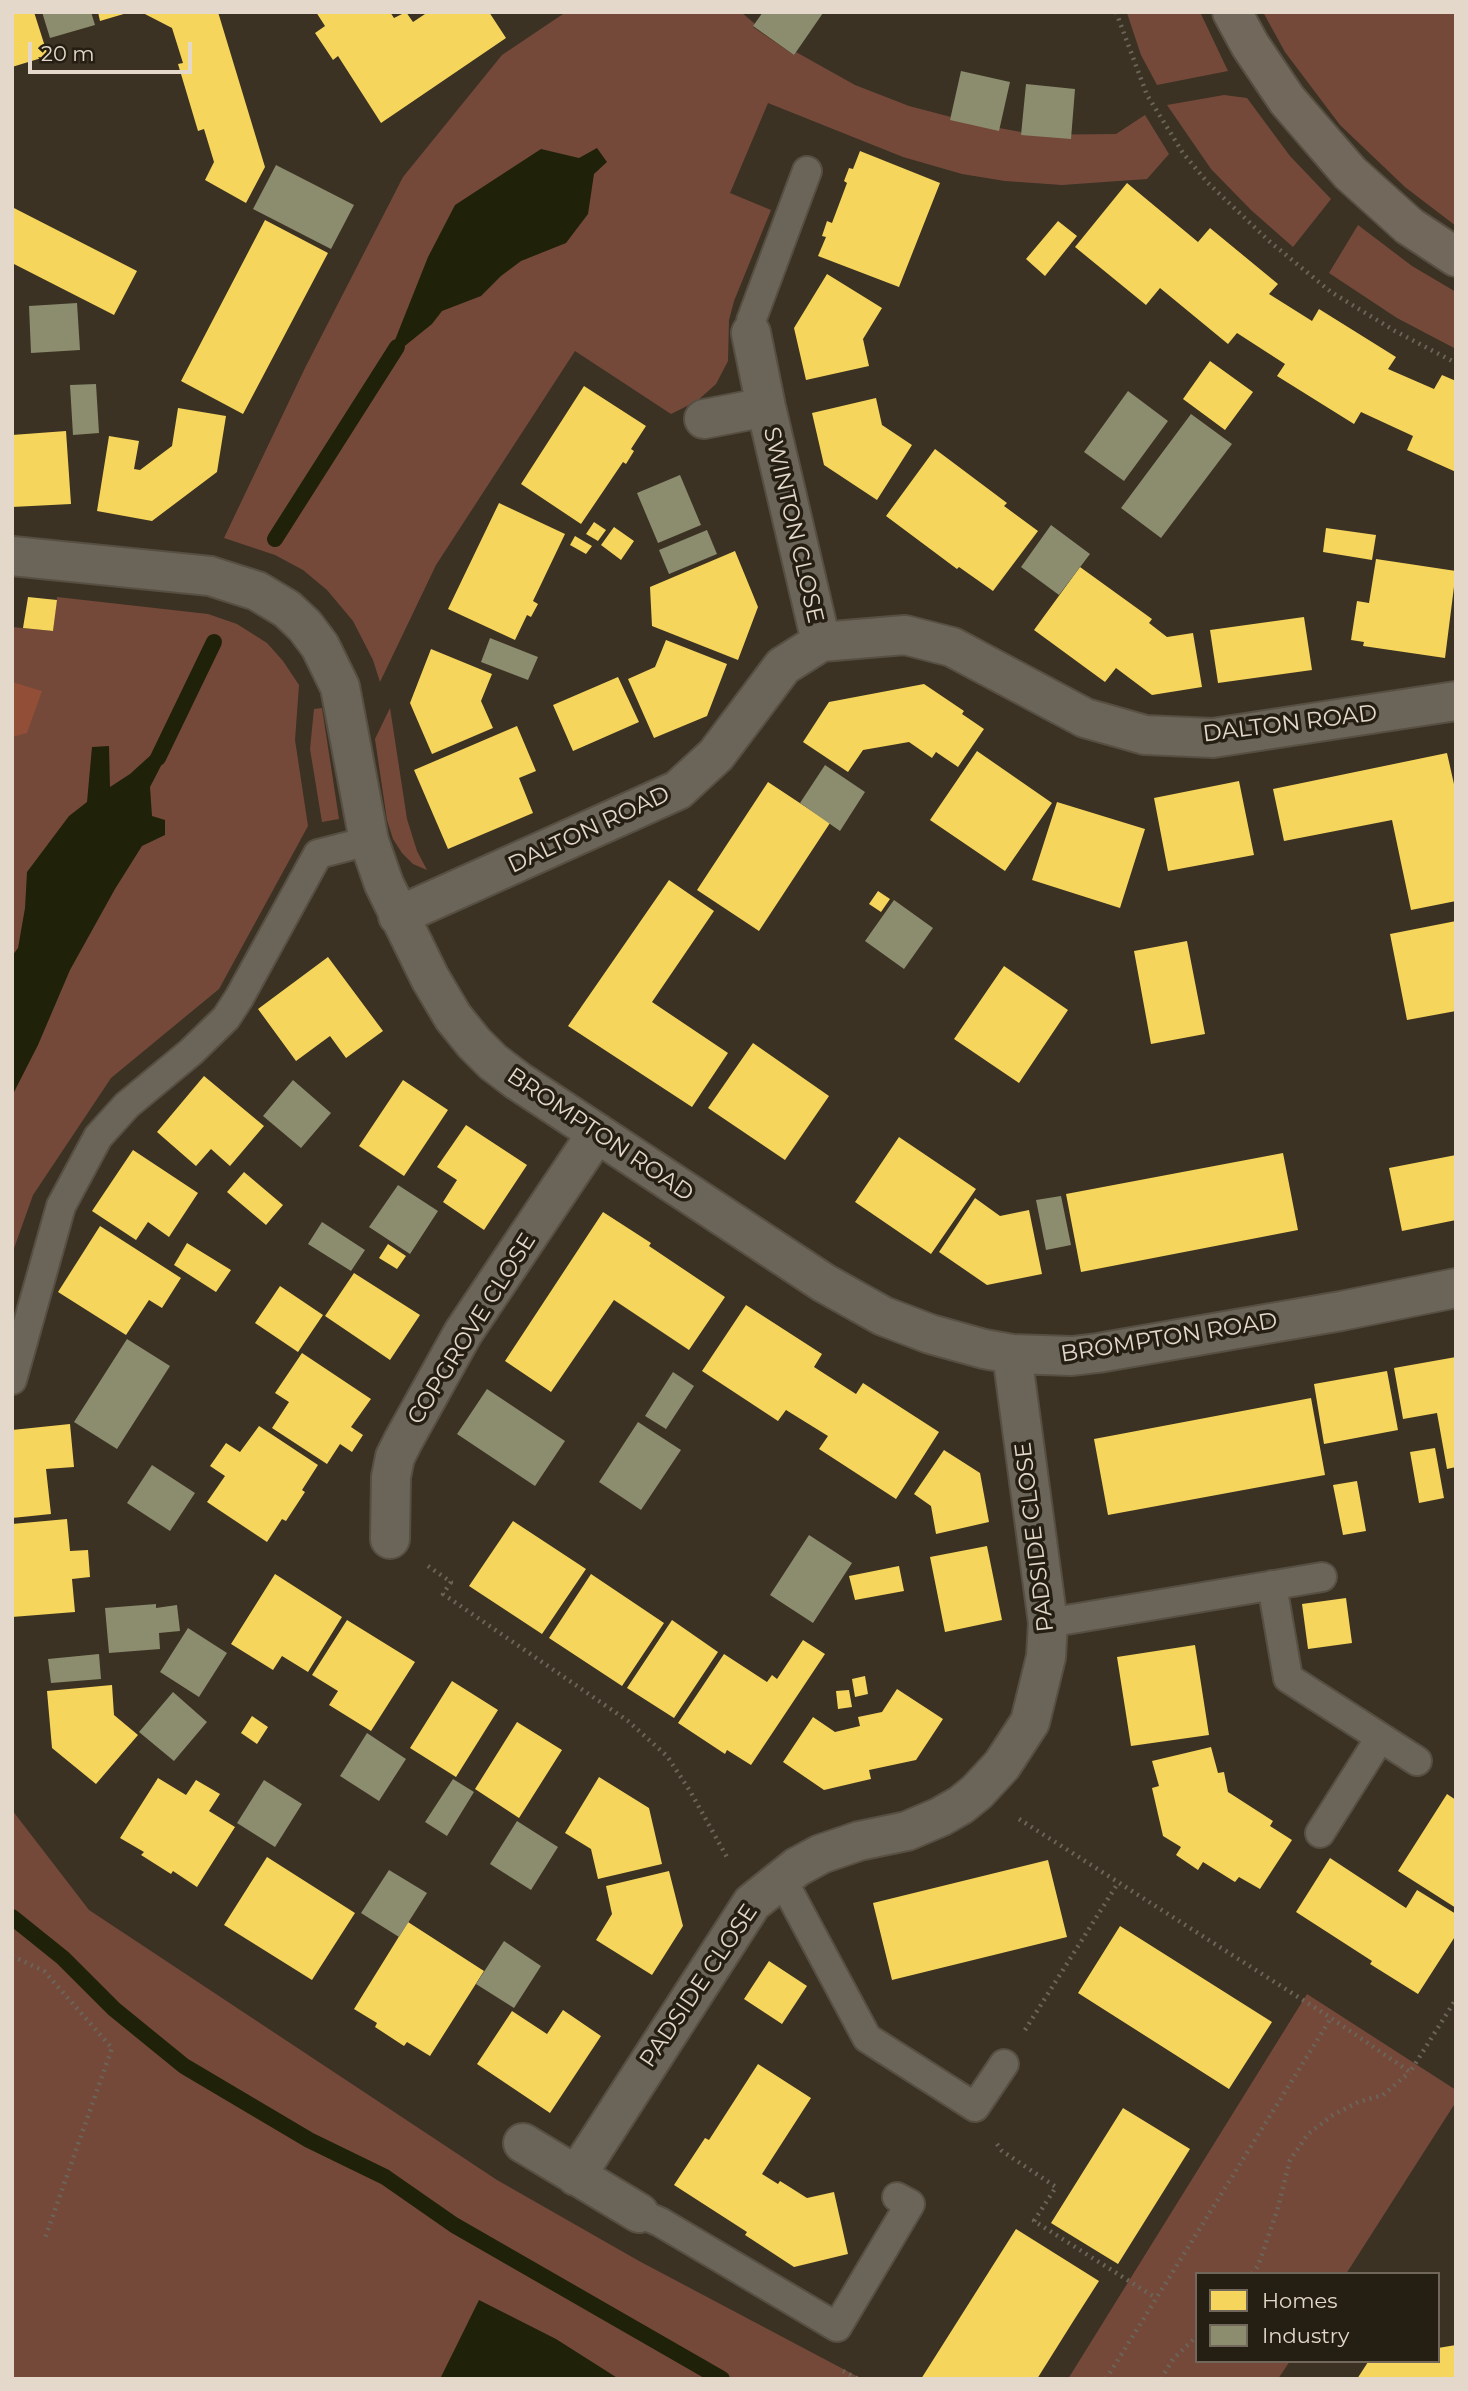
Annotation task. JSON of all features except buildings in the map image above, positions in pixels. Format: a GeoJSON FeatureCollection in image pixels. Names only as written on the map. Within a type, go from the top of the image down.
{"type":"FeatureCollection","features":[{"type":"Feature","properties":{"kind":"street"},"geometry":{"type":"LineString","coordinates":[[1232,12],[1270,76],[1332,153],[1390,210],[1432,244],[1456,257]]}},
{"type":"Feature","properties":{"kind":"street","name":"SWINTON CLOSE"},"geometry":{"type":"LineString","coordinates":[[751,333],[821,642]]}},
{"type":"Feature","properties":{"kind":"street","name":"SWINTON CLOSE"},"geometry":{"type":"LineString","coordinates":[[704,419],[766,407]]}},
{"type":"Feature","properties":{"kind":"street","name":"BROMPTON ROAD"},"geometry":{"type":"LineString","coordinates":[[12,556],[210,576],[257,591],[287,609],[305,626],[320,646],[340,687],[369,841],[384,884],[430,978],[453,1017],[474,1043],[518,1081],[824,1283],[883,1316],[958,1342],[1012,1354],[1045,1357],[1098,1353],[1342,1311],[1456,1288]]}},
{"type":"Feature","properties":{"kind":"street","name":"DALTON ROAD"},"geometry":{"type":"LineString","coordinates":[[398,916],[678,790],[716,755],[783,666],[821,642],[905,635],[952,647],[1085,719],[1145,735],[1213,738],[1456,701]]}},
{"type":"Feature","properties":{"kind":"street","name":"COPGROVE CLOSE"},"geometry":{"type":"LineString","coordinates":[[390,1539],[391,1477],[402,1441],[463,1333],[597,1133]]}},
{"type":"Feature","properties":{"kind":"street","name":"PADSIDE CLOSE"},"geometry":{"type":"LineString","coordinates":[[576,2176],[752,1903],[806,1861],[830,1850],[906,1831],[961,1805],[1002,1765],[1030,1722],[1046,1657],[1048,1623],[1012,1354]]}},
{"type":"Feature","properties":{"kind":"street"},"geometry":{"type":"LineString","coordinates":[[523,2143],[639,2213]]}},
{"type":"Feature","properties":{"kind":"lane"},"geometry":{"type":"LineString","coordinates":[[751,333],[751,321],[807,171]]}},
{"type":"Feature","properties":{"kind":"lane"},"geometry":{"type":"LineString","coordinates":[[12,1380],[61,1206],[98,1137],[127,1105],[191,1052],[226,1018],[318,854],[369,841]]}},
{"type":"Feature","properties":{"kind":"lane"},"geometry":{"type":"LineString","coordinates":[[1048,1623],[1322,1577]]}},
{"type":"Feature","properties":{"kind":"lane"},"geometry":{"type":"LineString","coordinates":[[1272,1585],[1288,1678],[1417,1761]]}},
{"type":"Feature","properties":{"kind":"lane"},"geometry":{"type":"LineString","coordinates":[[1320,1833],[1380,1738]]}},
{"type":"Feature","properties":{"kind":"lane"},"geometry":{"type":"LineString","coordinates":[[782,1879],[867,2038],[975,2107],[1004,2064]]}},
{"type":"Feature","properties":{"kind":"lane"},"geometry":{"type":"LineString","coordinates":[[639,2213],[660,2222],[837,2327],[910,2204],[897,2197]]}},
{"type":"Feature","properties":{"kind":"path"},"geometry":{"type":"LineString","coordinates":[[1116,12],[1147,95],[1183,153],[1207,182],[1269,241],[1331,292],[1395,331],[1456,363]]}},
{"type":"Feature","properties":{"kind":"path"},"geometry":{"type":"LineString","coordinates":[[390,1539],[451,1582],[443,1594],[628,1721],[667,1756],[690,1791],[752,1903]]}},
{"type":"Feature","properties":{"kind":"path"},"geometry":{"type":"LineString","coordinates":[[977,1791],[1331,2018],[1410,2072]]}},
{"type":"Feature","properties":{"kind":"path"},"geometry":{"type":"LineString","coordinates":[[1004,2064],[1118,1883]]}},
{"type":"Feature","properties":{"kind":"path"},"geometry":{"type":"LineString","coordinates":[[12,1956],[44,1971],[112,2048],[44,2241]]}},
{"type":"Feature","properties":{"kind":"path"},"geometry":{"type":"LineString","coordinates":[[1254,2272],[1271,2231],[1290,2160],[1308,2134],[1333,2115],[1358,2102],[1383,2095],[1410,2072],[1456,1999]]}},
{"type":"Feature","properties":{"kind":"path"},"geometry":{"type":"LineString","coordinates":[[1106,2379],[1331,2018]]}},
{"type":"Feature","properties":{"kind":"path"},"geometry":{"type":"LineString","coordinates":[[975,2107],[1002,2151],[1056,2187],[1034,2221],[1156,2298]]}},
{"type":"Feature","properties":{"kind":"path"},"geometry":{"type":"LineString","coordinates":[[1161,2379],[1172,2359],[1195,2338]]}},
{"type":"Feature","properties":{"kind":"shaded area"},"geometry":{"type":"Polygon","coordinates":[[[566,12],[741,12],[755,24],[753,27],[794,55],[796,52],[855,85],[909,106],[951,117],[950,119],[1021,132],[1021,135],[1116,134],[1145,115],[1169,154],[1147,179],[1062,185],[1005,181],[962,174],[903,157],[768,103],[730,193],[771,210],[734,301],[729,320],[728,361],[716,384],[697,401],[671,414],[575,351],[436,565],[380,682],[373,660],[353,621],[327,590],[303,570],[275,555],[224,538],[305,368],[403,177],[502,55],[566,12]]]}},
{"type":"Feature","properties":{"kind":"shaded area"},"geometry":{"type":"Polygon","coordinates":[[[1200,12],[1228,71],[1157,85],[1141,55],[1127,13],[1200,12]]]}},
{"type":"Feature","properties":{"kind":"shaded area"},"geometry":{"type":"Polygon","coordinates":[[[1263,12],[1456,12],[1456,226],[1405,187],[1340,125],[1285,52],[1263,12]]]}},
{"type":"Feature","properties":{"kind":"shaded area"},"geometry":{"type":"Polygon","coordinates":[[[1224,95],[1247,98],[1290,156],[1331,199],[1293,247],[1251,210],[1211,169],[1167,105],[1224,95]]]}},
{"type":"Feature","properties":{"kind":"shaded area"},"geometry":{"type":"Polygon","coordinates":[[[597,148],[607,162],[594,174],[588,214],[566,243],[521,261],[481,296],[442,311],[432,324],[401,349],[393,345],[428,257],[455,205],[541,149],[579,158],[597,148]]]}},
{"type":"Feature","properties":{"kind":"shaded area"},"geometry":{"type":"Polygon","coordinates":[[[1358,225],[1412,266],[1456,292],[1456,349],[1397,318],[1329,273],[1358,225]]]}},
{"type":"Feature","properties":{"kind":"shaded area"},"geometry":{"type":"Polygon","coordinates":[[[57,597],[208,614],[237,624],[267,643],[299,685],[295,740],[308,826],[219,989],[111,1078],[33,1195],[12,1254],[12,627],[53,631],[57,597]]]}},
{"type":"Feature","properties":{"kind":"shaded area"},"geometry":{"type":"Polygon","coordinates":[[[12,682],[42,691],[27,733],[12,737],[12,682]]]}},
{"type":"Feature","properties":{"kind":"shaded area"},"geometry":{"type":"Polygon","coordinates":[[[322,708],[339,819],[322,822],[310,749],[314,709],[322,708]]]}},
{"type":"Feature","properties":{"kind":"shaded area"},"geometry":{"type":"Polygon","coordinates":[[[390,708],[407,819],[417,851],[427,870],[413,864],[402,853],[393,839],[387,820],[375,739],[390,708]]]}},
{"type":"Feature","properties":{"kind":"shaded area"},"geometry":{"type":"Polygon","coordinates":[[[109,746],[110,787],[130,774],[152,754],[163,762],[150,787],[152,816],[165,820],[165,835],[142,846],[115,889],[70,970],[38,1045],[12,1096],[12,956],[18,948],[25,908],[27,872],[69,816],[87,802],[92,747],[109,746]]]}},
{"type":"Feature","properties":{"kind":"shaded area"},"geometry":{"type":"Polygon","coordinates":[[[12,1810],[89,1910],[497,2180],[639,2261],[862,2379],[12,2379],[12,1810]]]}},
{"type":"Feature","properties":{"kind":"shaded area"},"geometry":{"type":"Polygon","coordinates":[[[1307,1994],[1456,2090],[1456,2102],[1347,2272],[1195,2272],[1195,2363],[1289,2363],[1278,2379],[1068,2379],[1307,1994]]]}},
{"type":"Feature","properties":{"kind":"shaded area"},"geometry":{"type":"Polygon","coordinates":[[[479,2300],[556,2339],[619,2379],[440,2379],[479,2300]]]}},
{"type":"Feature","properties":{"kind":"waterway"},"geometry":{"type":"LineString","coordinates":[[275,539],[397,347]]}},
{"type":"Feature","properties":{"kind":"waterway"},"geometry":{"type":"LineString","coordinates":[[158,758],[214,642]]}},
{"type":"Feature","properties":{"kind":"waterway"},"geometry":{"type":"LineString","coordinates":[[12,1917],[63,1958],[114,2009],[184,2066],[309,2140],[385,2177],[454,2225],[722,2379]]}}]}
